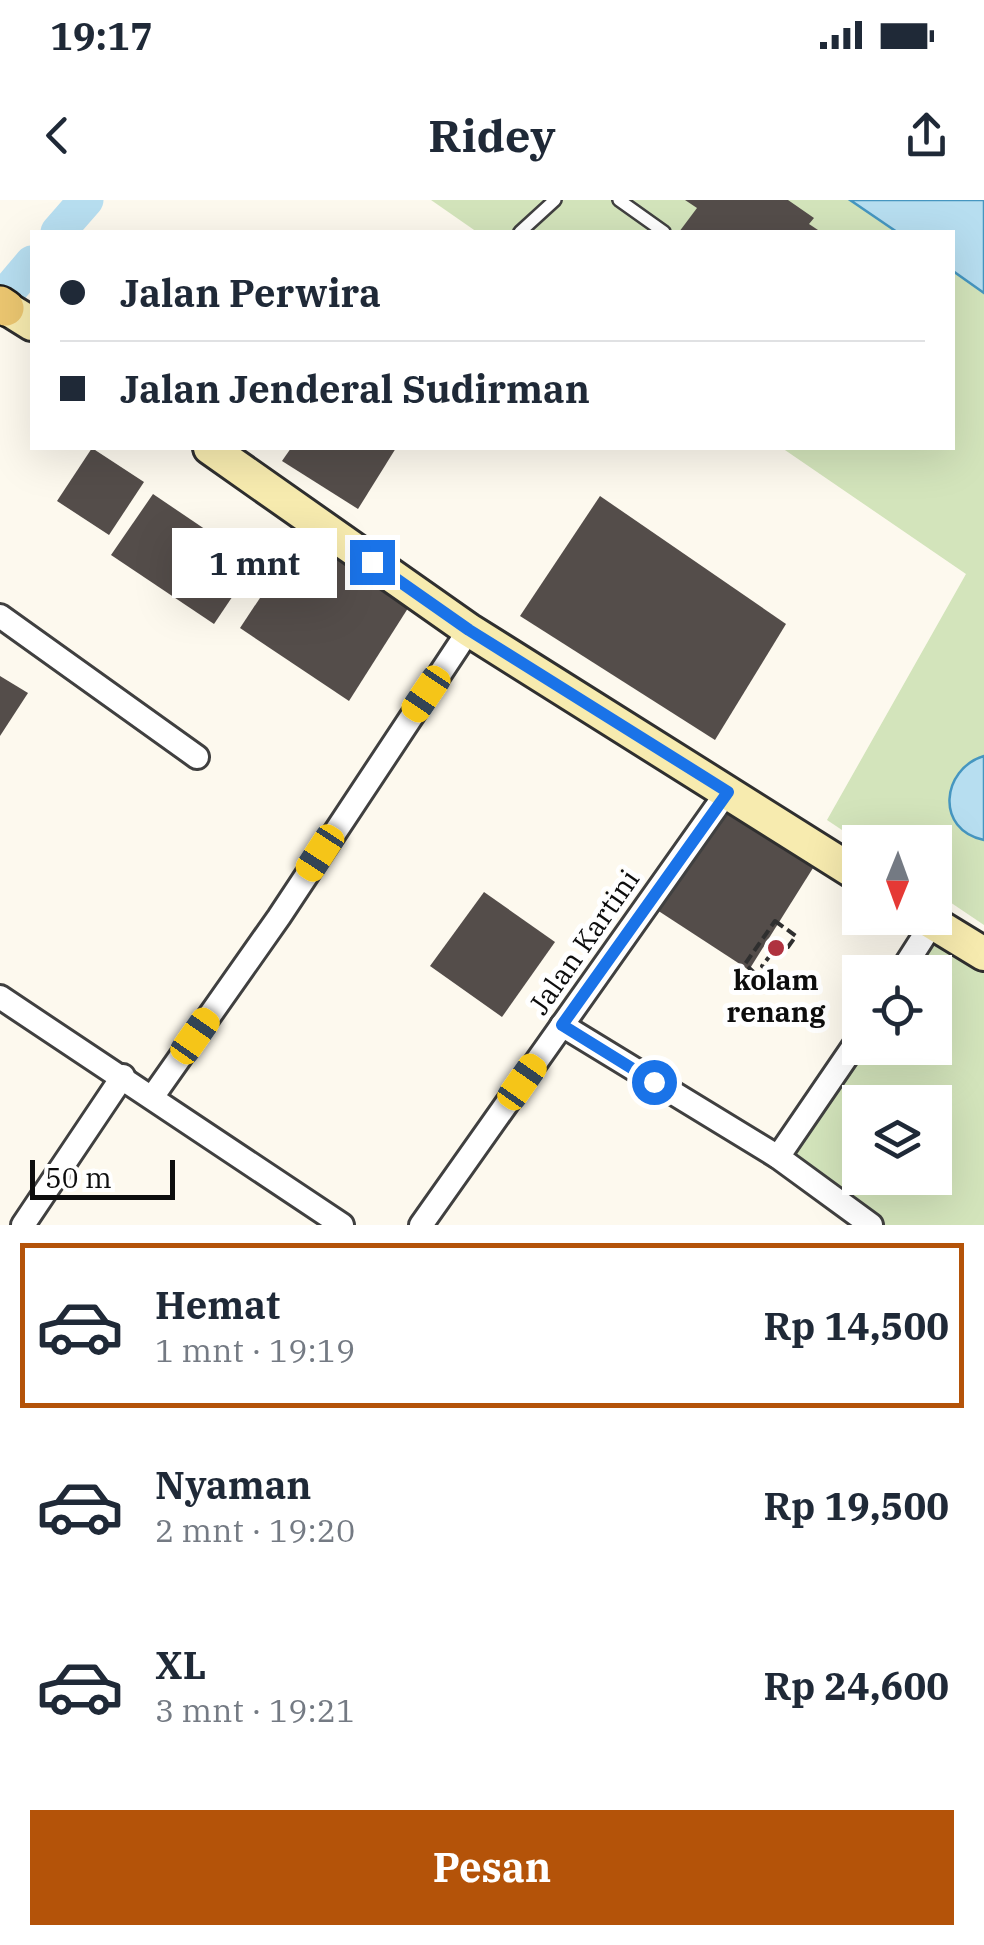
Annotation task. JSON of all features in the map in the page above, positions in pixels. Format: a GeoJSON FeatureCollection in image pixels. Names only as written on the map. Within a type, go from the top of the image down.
{"type":"FeatureCollection","features":[{"type":"Feature","properties":{"kind":"street"},"geometry":{"type":"LineString","coordinates":[[213,450],[469,630],[842,865]]}},
{"type":"Feature","properties":{"kind":"street"},"geometry":{"type":"LineString","coordinates":[[0,616],[198,757]]}},
{"type":"Feature","properties":{"kind":"street"},"geometry":{"type":"LineString","coordinates":[[153,1096],[279,917],[469,630]]}},
{"type":"Feature","properties":{"kind":"street","name":"Jalan Kartini"},"geometry":{"type":"LineString","coordinates":[[421,1225],[728,792]]}},
{"type":"Feature","properties":{"kind":"street"},"geometry":{"type":"LineString","coordinates":[[952,934],[984,954]]}},
{"type":"Feature","properties":{"kind":"street"},"geometry":{"type":"LineString","coordinates":[[0,996],[342,1225]]}},
{"type":"Feature","properties":{"kind":"street"},"geometry":{"type":"LineString","coordinates":[[562,1025],[778,1158],[871,1225]]}},
{"type":"Feature","properties":{"kind":"street"},"geometry":{"type":"LineString","coordinates":[[778,1158],[842,1064]]}},
{"type":"Feature","properties":{"kind":"street"},"geometry":{"type":"LineString","coordinates":[[22,1225],[122,1076]]}},
{"type":"Feature","properties":{"kind":"lane"},"geometry":{"type":"LineString","coordinates":[[522,230],[554,200]]}},
{"type":"Feature","properties":{"kind":"lane"},"geometry":{"type":"LineString","coordinates":[[619,200],[661,230]]}},
{"type":"Feature","properties":{"kind":"path"},"geometry":{"type":"LineString","coordinates":[[774,921],[796,936],[788,947],[779,944],[762,966],[768,970],[762,980],[745,964],[774,921]]}},
{"type":"Feature","properties":{"kind":"green space"},"geometry":{"type":"Polygon","coordinates":[[[431,200],[850,200],[894,230],[474,230],[431,200]]]}},
{"type":"Feature","properties":{"kind":"green space"},"geometry":{"type":"Polygon","coordinates":[[[955,272],[984,293],[984,925],[952,903],[952,825],[842,825],[842,830],[827,820],[966,574],[785,450],[955,450],[955,272]]]}},
{"type":"Feature","properties":{"kind":"green space"},"geometry":{"type":"Polygon","coordinates":[[[921,935],[945,935],[984,961],[984,1225],[871,1225],[785,1167],[849,1065],[952,1065],[952,955],[909,955],[921,935]]]}},
{"type":"Feature","properties":{"kind":"water"},"geometry":{"type":"Polygon","coordinates":[[[850,200],[984,200],[984,293],[955,272],[955,230],[894,230],[850,200]]]}},
{"type":"Feature","properties":{"kind":"water"},"geometry":{"type":"Polygon","coordinates":[[[984,756],[984,840],[957,824],[949,799],[959,773],[984,756]]]}},
{"type":"Feature","properties":{"kind":"building"},"geometry":{"type":"Polygon","coordinates":[[[685,200],[788,200],[814,218],[809,224],[818,230],[680,230],[697,208],[685,200]]]}},
{"type":"Feature","properties":{"kind":"building"},"geometry":{"type":"Polygon","coordinates":[[[91,450],[144,482],[109,535],[57,501],[91,450]]]}},
{"type":"Feature","properties":{"kind":"building"},"geometry":{"type":"Polygon","coordinates":[[[290,450],[395,450],[358,509],[282,461],[290,450]]]}},
{"type":"Feature","properties":{"kind":"building"},"geometry":{"type":"Polygon","coordinates":[[[153,494],[255,563],[214,624],[111,555],[153,494]]]}},
{"type":"Feature","properties":{"kind":"building"},"geometry":{"type":"Polygon","coordinates":[[[600,496],[786,624],[715,740],[520,616],[600,496]]]}},
{"type":"Feature","properties":{"kind":"building"},"geometry":{"type":"Polygon","coordinates":[[[303,533],[410,605],[349,701],[240,628],[303,533]]]}},
{"type":"Feature","properties":{"kind":"building"},"geometry":{"type":"Polygon","coordinates":[[[0,676],[28,693],[0,736],[0,676]]]}},
{"type":"Feature","properties":{"kind":"building"},"geometry":{"type":"Polygon","coordinates":[[[727,810],[813,868],[749,970],[657,910],[727,810]]]}},
{"type":"Feature","properties":{"kind":"building"},"geometry":{"type":"Polygon","coordinates":[[[484,892],[555,942],[502,1017],[430,966],[484,892]]]}},
{"type":"Feature","properties":{"kind":"waterway"},"geometry":{"type":"LineString","coordinates":[[60,230],[86,200]]}},
{"type":"Feature","properties":{"kind":"waterway"},"geometry":{"type":"LineString","coordinates":[[0,301],[30,265]]}},
{"type":"Feature","properties":{"kind":"place","name":"kolam renang"},"geometry":{"type":"Point","coordinates":[776,948]}},
{"type":"Feature","properties":{"kind":"route"},"geometry":{"type":"LineString","coordinates":[[372,562],[469,630],[728,792],[562,1025],[654,1082]]}}]}
